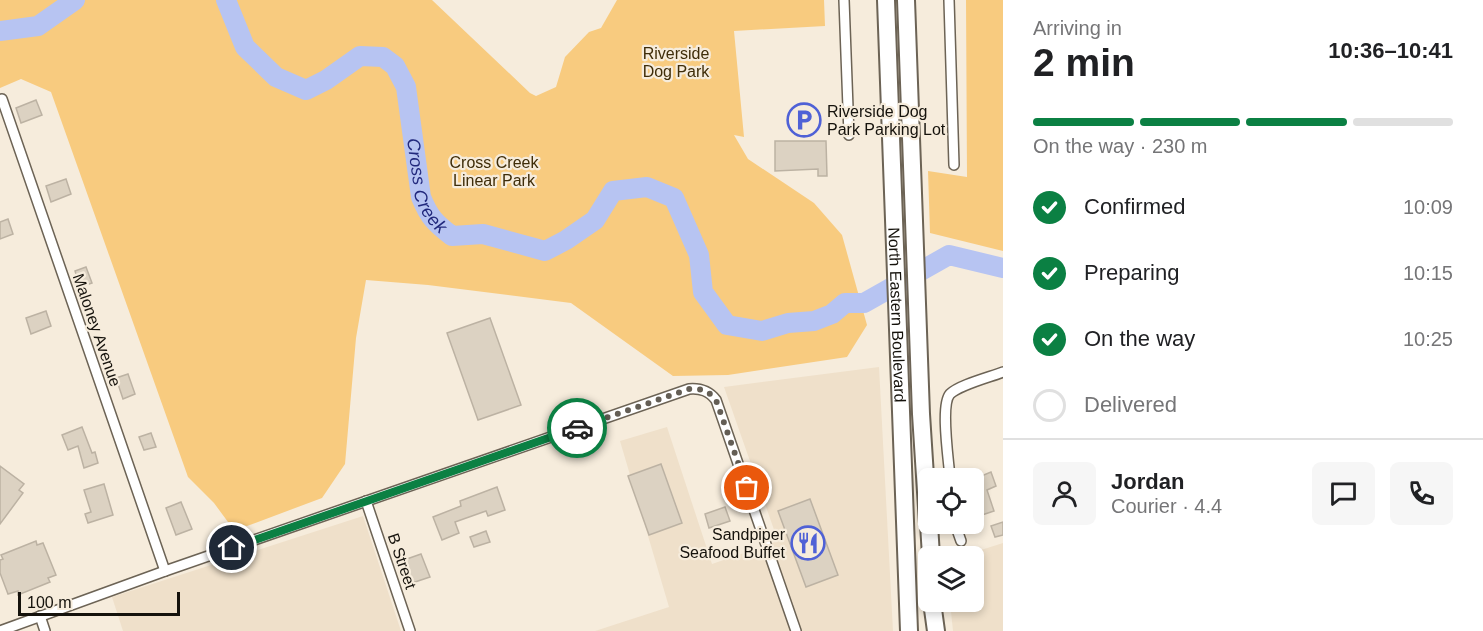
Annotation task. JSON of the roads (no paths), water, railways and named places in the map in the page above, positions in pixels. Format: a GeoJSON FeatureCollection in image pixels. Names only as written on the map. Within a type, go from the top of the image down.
{"type":"FeatureCollection","features":[{"type":"Feature","properties":{"kind":"highway","name":"North Eastern Boulevard"},"geometry":{"type":"LineString","coordinates":[[886,0],[909,631]]}},
{"type":"Feature","properties":{"kind":"highway","name":"North Eastern Boulevard"},"geometry":{"type":"LineString","coordinates":[[906,0],[918,354],[925,468]]}},
{"type":"Feature","properties":{"kind":"highway"},"geometry":{"type":"LineString","coordinates":[[934,612],[936,631]]}},
{"type":"Feature","properties":{"kind":"street"},"geometry":{"type":"LineString","coordinates":[[844,0],[849,135]]}},
{"type":"Feature","properties":{"kind":"street"},"geometry":{"type":"LineString","coordinates":[[949,0],[954,165]]}},
{"type":"Feature","properties":{"kind":"street","name":"Maloney Avenue"},"geometry":{"type":"LineString","coordinates":[[2,99],[165,571]]}},
{"type":"Feature","properties":{"kind":"street"},"geometry":{"type":"LineString","coordinates":[[949,468],[945,409],[949,395],[1003,372]]}},
{"type":"Feature","properties":{"kind":"street"},"geometry":{"type":"LineString","coordinates":[[0,631],[165,571],[689,389],[705,390],[716,400],[796,631]]}},
{"type":"Feature","properties":{"kind":"street","name":"B Street"},"geometry":{"type":"LineString","coordinates":[[366,501],[410,631]]}},
{"type":"Feature","properties":{"kind":"street"},"geometry":{"type":"LineString","coordinates":[[959,534],[961,541]]}},
{"type":"Feature","properties":{"kind":"street"},"geometry":{"type":"LineString","coordinates":[[40,616],[45,631]]}},
{"type":"Feature","properties":{"kind":"waterway","name":"Cross Creek"},"geometry":{"type":"LineString","coordinates":[[0,31],[38,26],[75,0]]}},
{"type":"Feature","properties":{"kind":"waterway","name":"Cross Creek"},"geometry":{"type":"LineString","coordinates":[[226,0],[245,47],[276,77],[306,90],[326,80],[360,56],[383,57],[395,66],[406,87],[421,197],[433,219],[452,236],[483,234],[545,251],[595,220],[613,191],[647,187],[674,198],[699,255],[703,292],[727,325],[762,331],[788,323],[814,321],[832,314],[845,303],[864,303],[949,255],[1003,268]]}},
{"type":"Feature","properties":{"kind":"place","name":"Riverside Dog Park Parking Lot"},"geometry":{"type":"Point","coordinates":[804,120]}},
{"type":"Feature","properties":{"kind":"place","name":"Sandpiper Seafood Buffet"},"geometry":{"type":"Point","coordinates":[808,543]}},
{"type":"Feature","properties":{"kind":"park label","name":"Riverside Dog Park"},"geometry":{"type":"Point","coordinates":[676,62]}},
{"type":"Feature","properties":{"kind":"park label","name":"Cross Creek Linear Park"},"geometry":{"type":"Point","coordinates":[494,171]}}]}
